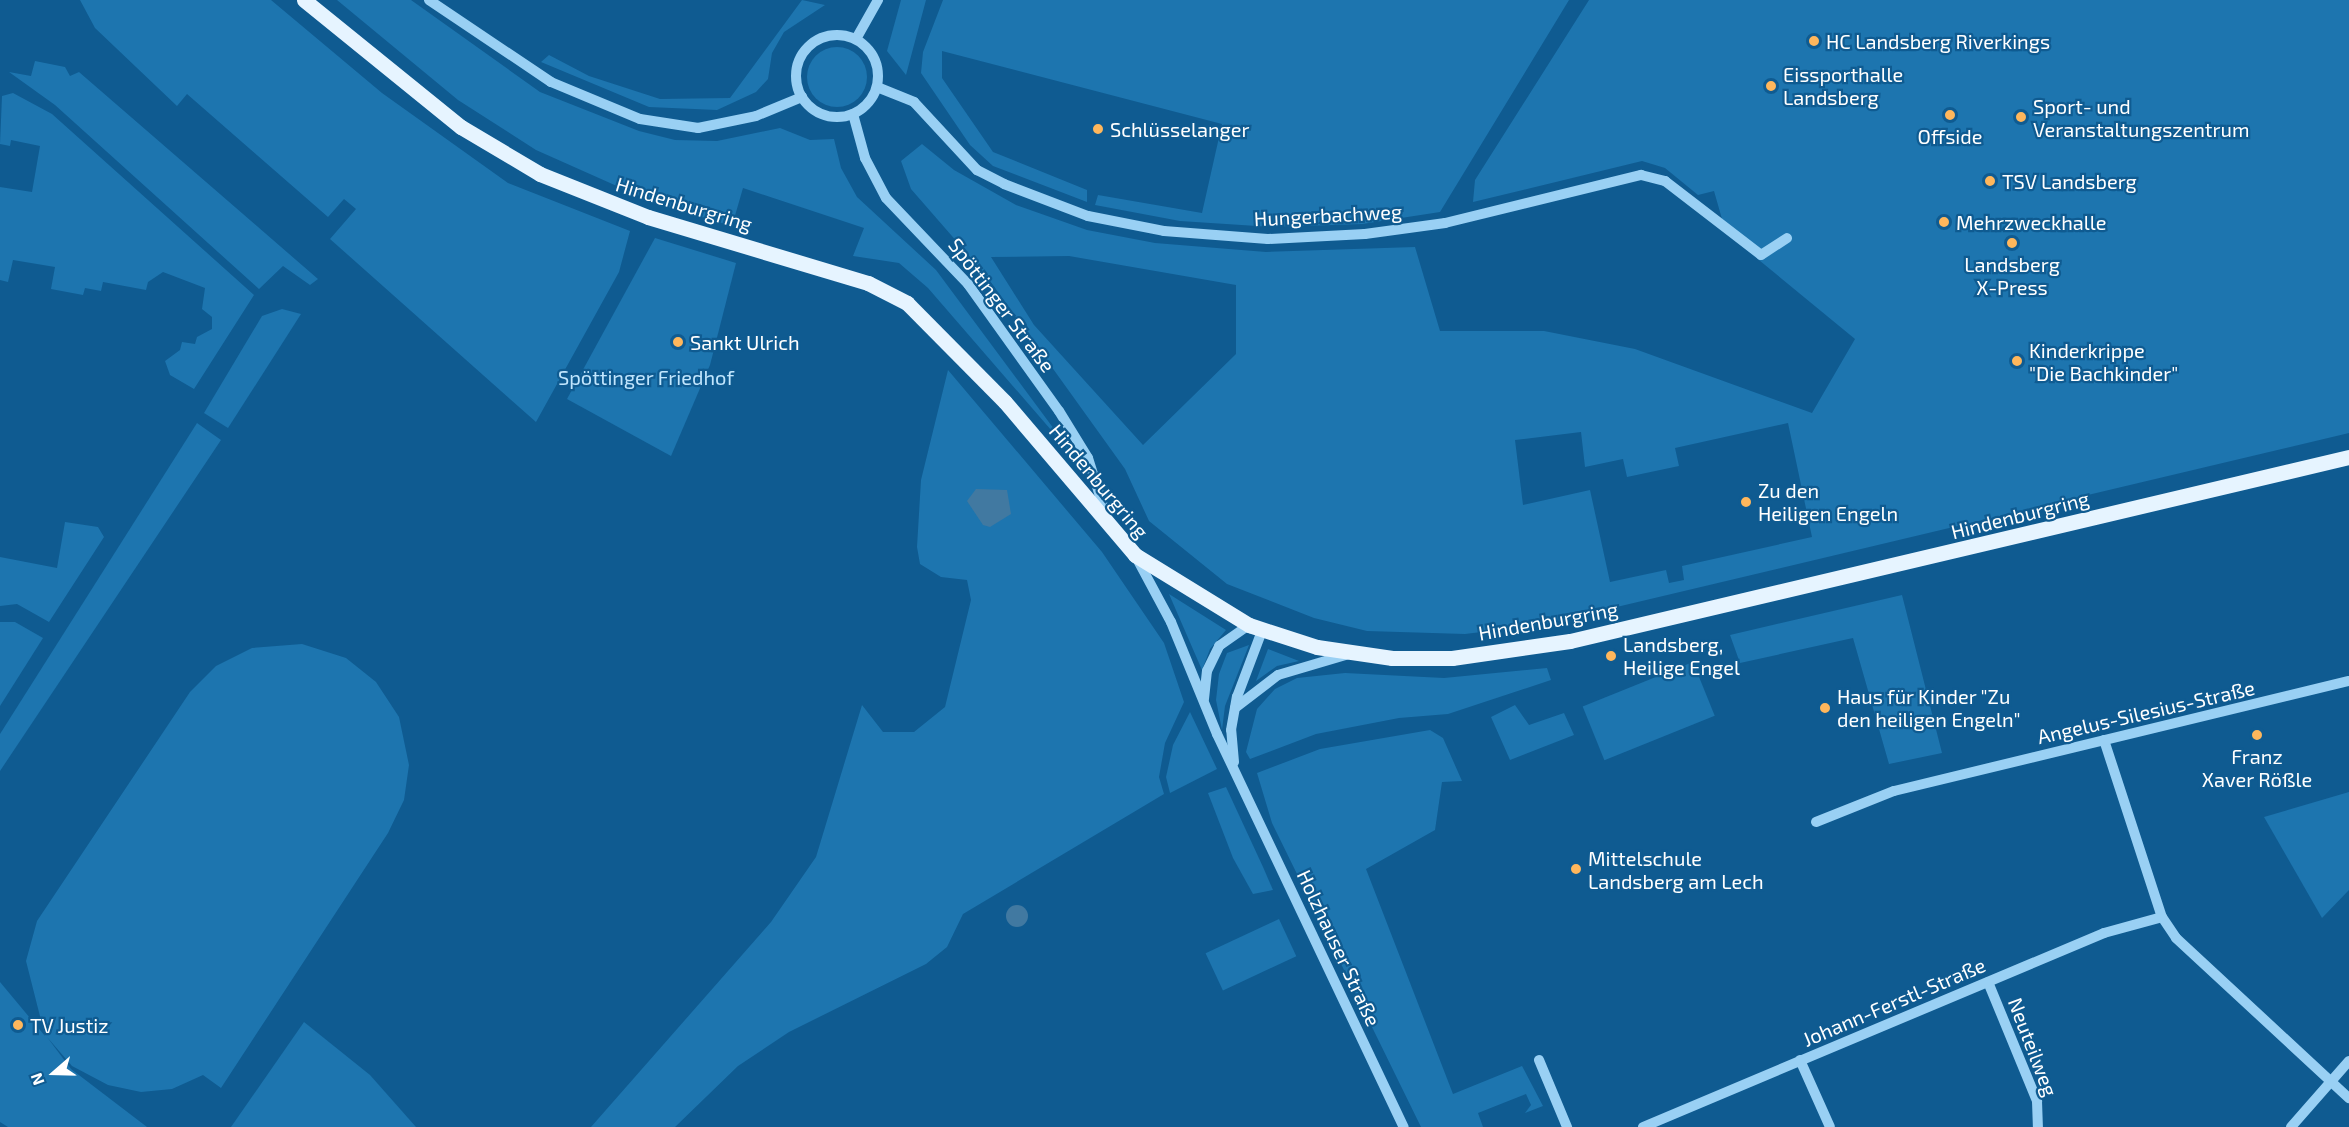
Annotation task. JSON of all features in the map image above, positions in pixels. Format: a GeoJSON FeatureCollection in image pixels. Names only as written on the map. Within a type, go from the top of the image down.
{"type":"FeatureCollection","features":[{"type":"Feature","properties":{"kind":"main road","name":"Hindenburgring"},"geometry":{"type":"LineString","coordinates":[[304,0],[461,127],[540,174],[648,217],[868,283],[908,303],[1005,402],[1109,528],[1135,555],[1256,628],[1349,654],[1452,658],[1581,639],[2349,457]]}},
{"type":"Feature","properties":{"kind":"street"},"geometry":{"type":"LineString","coordinates":[[429,0],[551,82],[640,119],[698,128],[756,116],[802,97]]}},
{"type":"Feature","properties":{"kind":"street"},"geometry":{"type":"LineString","coordinates":[[856,39],[878,0]]}},
{"type":"Feature","properties":{"kind":"street"},"geometry":{"type":"LineString","coordinates":[[835,35],[856,39],[875,60],[877,87],[853,114],[825,115],[802,97],[798,66],[808,48],[835,35]]}},
{"type":"Feature","properties":{"kind":"street","name":"Hungerbachweg"},"geometry":{"type":"LineString","coordinates":[[877,87],[914,102],[977,170],[1004,184],[1088,216],[1164,231],[1268,239],[1365,234],[1445,223],[1641,175],[1665,181],[1761,255],[1787,238]]}},
{"type":"Feature","properties":{"kind":"street","name":"Spöttinger Straße"},"geometry":{"type":"LineString","coordinates":[[853,114],[865,159],[886,198],[968,284],[1059,411],[1088,458],[1109,528]]}},
{"type":"Feature","properties":{"kind":"street"},"geometry":{"type":"LineString","coordinates":[[1135,555],[1171,622],[1204,702]]}},
{"type":"Feature","properties":{"kind":"street","name":"Holzhauser Straße"},"geometry":{"type":"LineString","coordinates":[[1256,628],[1219,646],[1207,671],[1204,702],[1241,785],[1404,1127]]}},
{"type":"Feature","properties":{"kind":"street","name":"Holzhauser Straße"},"geometry":{"type":"LineString","coordinates":[[1241,785],[1231,743],[1235,708],[1256,628]]}},
{"type":"Feature","properties":{"kind":"street"},"geometry":{"type":"LineString","coordinates":[[1235,708],[1278,675],[1349,654]]}},
{"type":"Feature","properties":{"kind":"street","name":"Angelus-Silesius-Straße"},"geometry":{"type":"LineString","coordinates":[[1816,822],[1894,791],[2349,681]]}},
{"type":"Feature","properties":{"kind":"street"},"geometry":{"type":"LineString","coordinates":[[2104,740],[2162,917],[2190,954],[2349,1098]]}},
{"type":"Feature","properties":{"kind":"street","name":"Johann-Ferstl-Straße"},"geometry":{"type":"LineString","coordinates":[[1643,1127],[2104,933],[2162,917]]}},
{"type":"Feature","properties":{"kind":"street","name":"Neuteilweg"},"geometry":{"type":"LineString","coordinates":[[1988,982],[2037,1101],[2038,1127]]}},
{"type":"Feature","properties":{"kind":"street"},"geometry":{"type":"LineString","coordinates":[[1539,1060],[1567,1127]]}},
{"type":"Feature","properties":{"kind":"street"},"geometry":{"type":"LineString","coordinates":[[1800,1060],[1830,1127]]}},
{"type":"Feature","properties":{"kind":"street"},"geometry":{"type":"LineString","coordinates":[[2292,1127],[2349,1061]]}},
{"type":"Feature","properties":{"kind":"green space"},"geometry":{"type":"Polygon","coordinates":[[[80,0],[271,0],[382,93],[508,183],[630,231],[619,272],[536,422],[330,239],[356,209],[344,199],[328,217],[187,94],[177,106],[95,28],[80,0]]]}},
{"type":"Feature","properties":{"kind":"green space"},"geometry":{"type":"Polygon","coordinates":[[[337,0],[411,0],[540,92],[639,131],[675,140],[717,141],[780,128],[810,140],[834,139],[841,168],[857,197],[936,270],[1077,460],[928,288],[899,263],[853,256],[864,228],[743,188],[732,226],[655,203],[536,150],[458,100],[337,0]]]}},
{"type":"Feature","properties":{"kind":"green space"},"geometry":{"type":"Polygon","coordinates":[[[802,0],[825,5],[784,32],[772,53],[768,79],[756,92],[717,110],[649,107],[541,62],[549,55],[589,76],[660,99],[730,98],[802,0]]]}},
{"type":"Feature","properties":{"kind":"green space"},"geometry":{"type":"Polygon","coordinates":[[[901,0],[926,0],[906,75],[887,51],[901,0]]]}},
{"type":"Feature","properties":{"kind":"green space","name":"Schlüsselanger"},"geometry":{"type":"Polygon","coordinates":[[[943,0],[1569,0],[1440,212],[1362,224],[1273,227],[1180,221],[1095,205],[1098,195],[1202,213],[1222,124],[942,51],[942,78],[993,152],[1087,190],[1087,202],[993,166],[970,145],[921,73],[923,52],[943,0]]]}},
{"type":"Feature","properties":{"kind":"green space"},"geometry":{"type":"Polygon","coordinates":[[[1589,0],[2349,0],[2349,433],[1545,624],[1465,634],[1367,631],[1314,618],[1227,584],[1149,521],[1125,469],[985,274],[911,189],[901,161],[922,144],[954,170],[1016,205],[1087,230],[1155,243],[1266,252],[1415,247],[1440,331],[1544,331],[1635,349],[1812,413],[1855,339],[1726,233],[1714,191],[1698,195],[1665,168],[1642,161],[1473,202],[1475,180],[1589,0]],[[1069,256],[991,257],[1034,325],[1143,445],[1236,354],[1236,285],[1069,256]],[[1788,423],[1675,448],[1679,466],[1627,477],[1623,459],[1585,467],[1581,432],[1515,440],[1523,505],[1590,490],[1610,582],[1666,570],[1669,583],[1684,580],[1682,566],[1812,537],[1788,423]]]}},
{"type":"Feature","properties":{"kind":"green space"},"geometry":{"type":"Polygon","coordinates":[[[837,47],[854,52],[862,60],[867,77],[862,94],[854,102],[837,107],[820,102],[812,94],[807,77],[812,60],[820,52],[837,47]]]}},
{"type":"Feature","properties":{"kind":"green space"},"geometry":{"type":"Polygon","coordinates":[[[35,61],[65,67],[70,76],[79,72],[318,279],[310,285],[283,266],[259,289],[55,105],[9,72],[31,76],[35,61]]]}},
{"type":"Feature","properties":{"kind":"green space"},"geometry":{"type":"Polygon","coordinates":[[[13,93],[52,114],[254,295],[194,389],[170,375],[165,361],[180,350],[182,342],[195,344],[197,337],[212,329],[212,317],[202,309],[205,288],[163,272],[148,282],[146,290],[103,282],[101,291],[85,288],[83,295],[51,289],[55,267],[13,260],[8,282],[0,280],[0,187],[32,192],[40,146],[11,140],[10,146],[0,144],[2,96],[13,93]]]}},
{"type":"Feature","properties":{"kind":"green space","name":"Spöttinger Friedhof"},"geometry":{"type":"Polygon","coordinates":[[[655,238],[736,263],[710,365],[671,456],[567,399],[655,238]]]}},
{"type":"Feature","properties":{"kind":"green space"},"geometry":{"type":"Polygon","coordinates":[[[282,309],[301,314],[228,428],[204,413],[262,316],[282,309]]]}},
{"type":"Feature","properties":{"kind":"green space"},"geometry":{"type":"Polygon","coordinates":[[[948,370],[1102,552],[1164,643],[1184,702],[1165,743],[1159,777],[1164,794],[963,914],[947,947],[926,964],[789,1032],[738,1066],[675,1127],[591,1127],[771,922],[816,857],[862,705],[883,732],[914,732],[945,707],[971,600],[967,580],[941,577],[920,564],[917,547],[921,480],[948,370]]]}},
{"type":"Feature","properties":{"kind":"green space"},"geometry":{"type":"Polygon","coordinates":[[[197,423],[221,440],[0,771],[0,734],[197,423]]]}},
{"type":"Feature","properties":{"kind":"green space"},"geometry":{"type":"Polygon","coordinates":[[[65,522],[98,527],[104,537],[49,622],[17,604],[0,606],[0,557],[57,568],[65,522]]]}},
{"type":"Feature","properties":{"kind":"green space"},"geometry":{"type":"Polygon","coordinates":[[[1169,594],[1226,630],[1210,649],[1202,670],[1169,594]]]}},
{"type":"Feature","properties":{"kind":"green space"},"geometry":{"type":"Polygon","coordinates":[[[1902,595],[1942,753],[1889,764],[1853,638],[1740,663],[1730,635],[1902,595]]]}},
{"type":"Feature","properties":{"kind":"green space"},"geometry":{"type":"Polygon","coordinates":[[[0,622],[15,622],[43,638],[0,706],[0,622]]]}},
{"type":"Feature","properties":{"kind":"green space"},"geometry":{"type":"Polygon","coordinates":[[[302,644],[346,658],[376,682],[399,717],[409,765],[404,800],[388,833],[221,1088],[203,1075],[172,1089],[141,1092],[108,1085],[72,1066],[47,1037],[71,1069],[147,1127],[8,1127],[0,1122],[0,982],[45,1036],[26,961],[37,921],[190,692],[216,666],[252,648],[302,644]]]}},
{"type":"Feature","properties":{"kind":"green space"},"geometry":{"type":"Polygon","coordinates":[[[1249,645],[1225,706],[1222,730],[1216,700],[1219,674],[1227,653],[1249,645]]]}},
{"type":"Feature","properties":{"kind":"green space"},"geometry":{"type":"Polygon","coordinates":[[[1268,649],[1299,661],[1277,666],[1256,681],[1268,649]]]}},
{"type":"Feature","properties":{"kind":"green space"},"geometry":{"type":"Polygon","coordinates":[[[1693,662],[1715,716],[1604,760],[1583,707],[1693,662]]]}},
{"type":"Feature","properties":{"kind":"green space"},"geometry":{"type":"Polygon","coordinates":[[[1547,668],[1551,680],[1448,714],[1399,718],[1316,734],[1250,759],[1246,752],[1257,709],[1275,689],[1297,678],[1345,673],[1444,678],[1547,668]]]}},
{"type":"Feature","properties":{"kind":"green space"},"geometry":{"type":"Polygon","coordinates":[[[1515,705],[1529,725],[1564,713],[1574,735],[1510,760],[1491,717],[1515,705]]]}},
{"type":"Feature","properties":{"kind":"green space"},"geometry":{"type":"Polygon","coordinates":[[[1190,712],[1217,769],[1170,793],[1166,777],[1173,745],[1190,712]]]}},
{"type":"Feature","properties":{"kind":"green space"},"geometry":{"type":"Polygon","coordinates":[[[1430,730],[1443,738],[1462,781],[1442,782],[1435,830],[1366,869],[1453,1094],[1522,1066],[1543,1106],[1525,1113],[1531,1105],[1526,1094],[1478,1113],[1483,1127],[1421,1127],[1272,823],[1257,773],[1320,749],[1430,730]]]}},
{"type":"Feature","properties":{"kind":"green space"},"geometry":{"type":"Polygon","coordinates":[[[1226,787],[1273,890],[1253,894],[1233,858],[1208,793],[1226,787]]]}},
{"type":"Feature","properties":{"kind":"green space"},"geometry":{"type":"Polygon","coordinates":[[[2349,792],[2349,890],[2322,918],[2264,817],[2349,792]]]}},
{"type":"Feature","properties":{"kind":"green space"},"geometry":{"type":"Polygon","coordinates":[[[1279,919],[1296,956],[1223,990],[1206,953],[1279,919]]]}},
{"type":"Feature","properties":{"kind":"green space"},"geometry":{"type":"Polygon","coordinates":[[[304,1022],[370,1075],[416,1127],[231,1127],[304,1022]]]}},
{"type":"Feature","properties":{"kind":"shaded area"},"geometry":{"type":"Polygon","coordinates":[[[976,489],[1007,490],[1011,514],[990,527],[983,525],[967,501],[976,489]]]}},
{"type":"Feature","properties":{"kind":"shaded area"},"geometry":{"type":"Polygon","coordinates":[[[1017,905],[1025,908],[1028,916],[1025,924],[1017,927],[1009,924],[1006,916],[1009,908],[1017,905]]]}},
{"type":"Feature","properties":{"kind":"place","name":"HC Landsberg Riverkings"},"geometry":{"type":"Point","coordinates":[1814,41]}},
{"type":"Feature","properties":{"kind":"place","name":"Eissporthalle Landsberg"},"geometry":{"type":"Point","coordinates":[1771,86]}},
{"type":"Feature","properties":{"kind":"place","name":"Offside"},"geometry":{"type":"Point","coordinates":[1950,115]}},
{"type":"Feature","properties":{"kind":"place","name":"Sport- und Veranstaltungszentrum"},"geometry":{"type":"Point","coordinates":[2021,117]}},
{"type":"Feature","properties":{"kind":"place","name":"Schlüsselanger"},"geometry":{"type":"Point","coordinates":[1098,129]}},
{"type":"Feature","properties":{"kind":"place","name":"TSV Landsberg"},"geometry":{"type":"Point","coordinates":[1990,181]}},
{"type":"Feature","properties":{"kind":"place","name":"Mehrzweckhalle"},"geometry":{"type":"Point","coordinates":[1944,222]}},
{"type":"Feature","properties":{"kind":"place","name":"Landsberg X-Press"},"geometry":{"type":"Point","coordinates":[2012,243]}},
{"type":"Feature","properties":{"kind":"place","name":"Sankt Ulrich"},"geometry":{"type":"Point","coordinates":[678,342]}},
{"type":"Feature","properties":{"kind":"place","name":"Kinderkrippe \"Die Bachkinder\""},"geometry":{"type":"Point","coordinates":[2017,361]}},
{"type":"Feature","properties":{"kind":"place","name":"Zu den Heiligen Engeln"},"geometry":{"type":"Point","coordinates":[1746,502]}},
{"type":"Feature","properties":{"kind":"place","name":"Landsberg, Heilige Engel"},"geometry":{"type":"Point","coordinates":[1611,656]}},
{"type":"Feature","properties":{"kind":"place","name":"Haus für Kinder \"Zu den heiligen Engeln\""},"geometry":{"type":"Point","coordinates":[1825,708]}},
{"type":"Feature","properties":{"kind":"place","name":"Franz Xaver Rößle"},"geometry":{"type":"Point","coordinates":[2257,735]}},
{"type":"Feature","properties":{"kind":"place","name":"Mittelschule Landsberg am Lech"},"geometry":{"type":"Point","coordinates":[1576,869]}},
{"type":"Feature","properties":{"kind":"place","name":"TV Justiz"},"geometry":{"type":"Point","coordinates":[18,1025]}}]}
